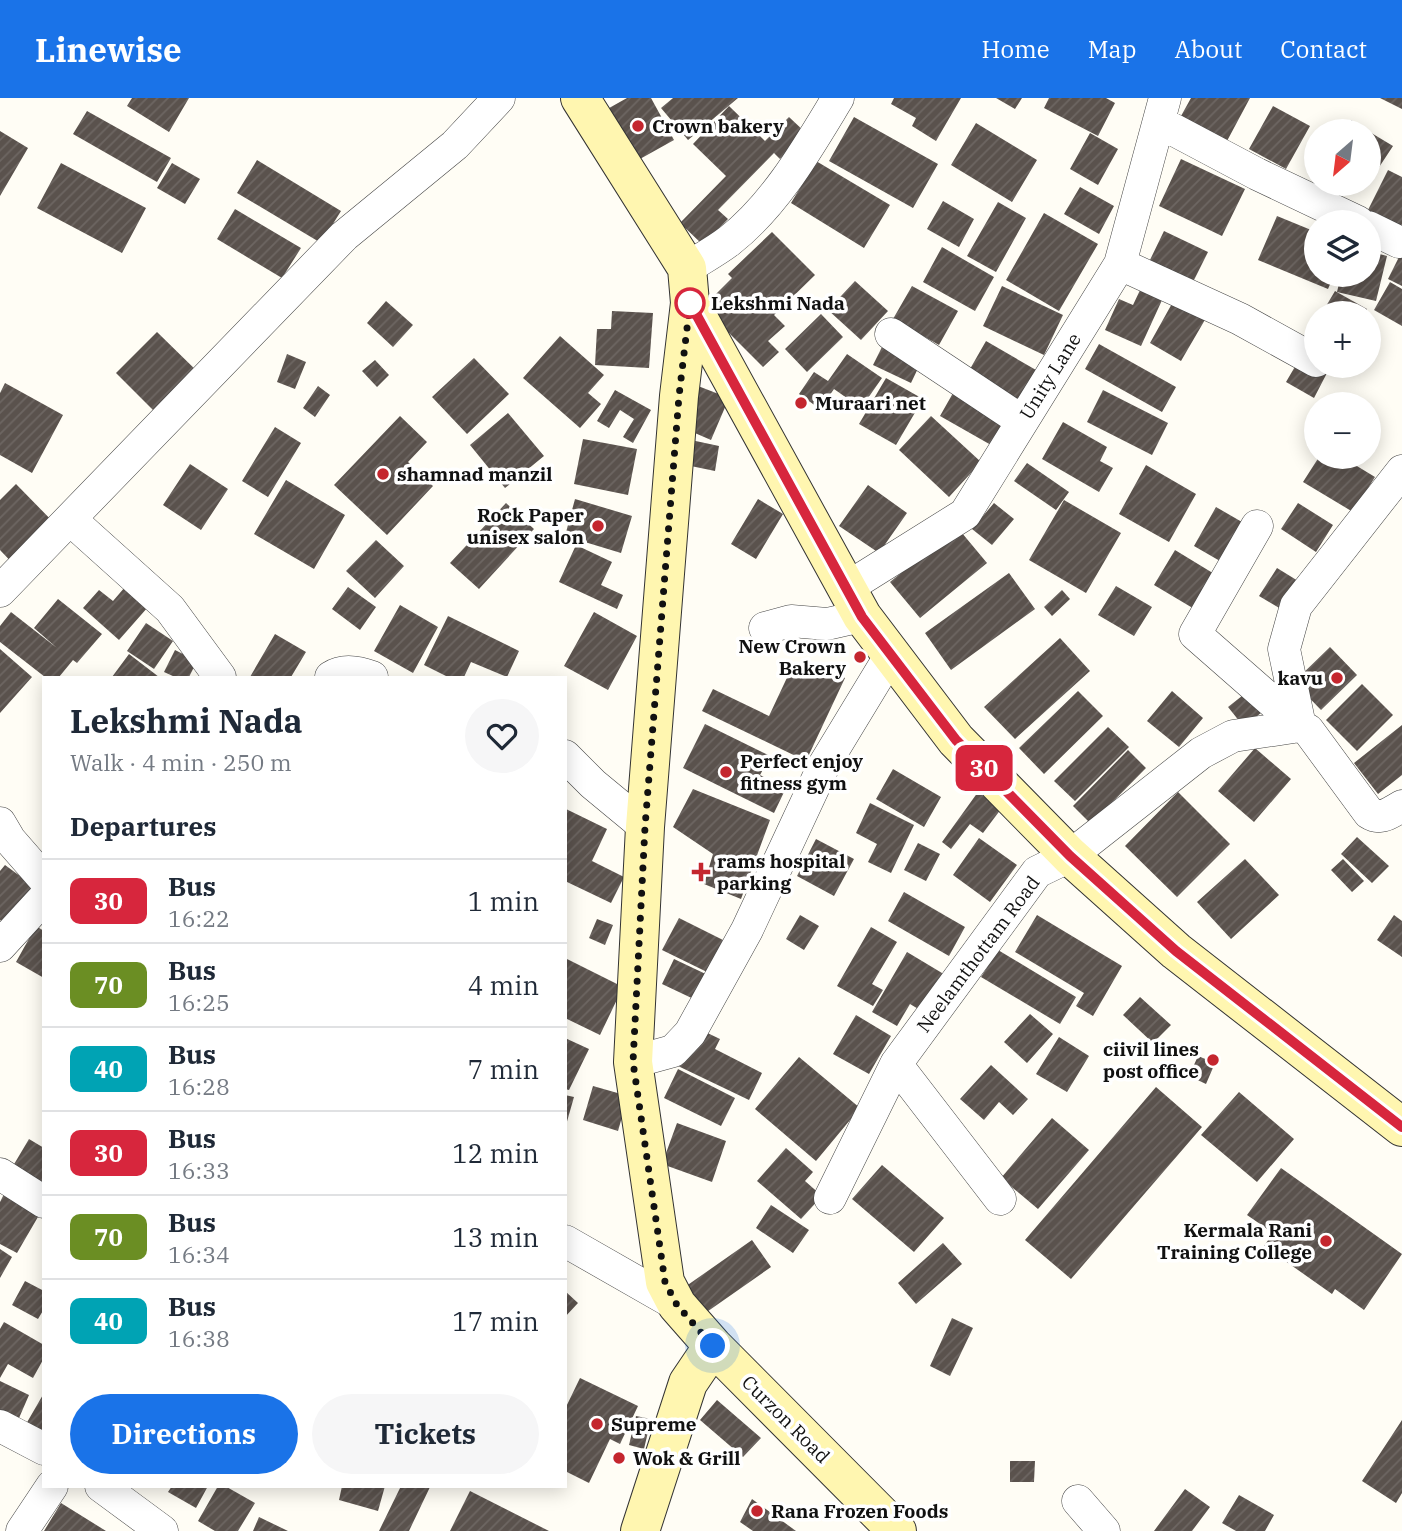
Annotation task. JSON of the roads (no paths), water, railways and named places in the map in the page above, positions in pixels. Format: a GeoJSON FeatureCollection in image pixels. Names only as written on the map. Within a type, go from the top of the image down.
{"type":"FeatureCollection","features":[{"type":"Feature","properties":{"kind":"main road"},"geometry":{"type":"LineString","coordinates":[[580,98],[689,286],[853,603],[956,740],[1070,856],[1176,951],[1402,1127]]}},
{"type":"Feature","properties":{"kind":"main road","name":"Curzon Road"},"geometry":{"type":"LineString","coordinates":[[689,286],[645,827],[633,1062],[665,1282],[677,1305],[713,1346],[892,1529]]}},
{"type":"Feature","properties":{"kind":"main road"},"geometry":{"type":"LineString","coordinates":[[640,1531],[688,1383],[713,1346]]}},
{"type":"Feature","properties":{"kind":"street"},"geometry":{"type":"LineString","coordinates":[[0,591],[344,236],[455,145],[499,98]]}},
{"type":"Feature","properties":{"kind":"street"},"geometry":{"type":"LineString","coordinates":[[689,286],[769,201],[801,158],[838,98]]}},
{"type":"Feature","properties":{"kind":"street"},"geometry":{"type":"LineString","coordinates":[[1162,110],[1257,174],[1333,210]]}},
{"type":"Feature","properties":{"kind":"street","name":"Unity Lane"},"geometry":{"type":"LineString","coordinates":[[853,603],[965,514],[1120,264],[1162,110]]}},
{"type":"Feature","properties":{"kind":"street"},"geometry":{"type":"LineString","coordinates":[[1381,233],[1399,242]]}},
{"type":"Feature","properties":{"kind":"street"},"geometry":{"type":"LineString","coordinates":[[1120,264],[1240,319],[1304,354]]}},
{"type":"Feature","properties":{"kind":"street"},"geometry":{"type":"LineString","coordinates":[[891,334],[1022,421]]}},
{"type":"Feature","properties":{"kind":"street"},"geometry":{"type":"LineString","coordinates":[[1300,726],[1283,649],[1296,606],[1402,471]]}},
{"type":"Feature","properties":{"kind":"street"},"geometry":{"type":"LineString","coordinates":[[71,520],[170,609],[219,676]]}},
{"type":"Feature","properties":{"kind":"street"},"geometry":{"type":"LineString","coordinates":[[1257,526],[1195,634],[1300,726],[1308,730],[1369,813],[1376,817],[1384,816],[1402,806]]}},
{"type":"Feature","properties":{"kind":"street"},"geometry":{"type":"LineString","coordinates":[[765,628],[791,621],[827,624],[853,603]]}},
{"type":"Feature","properties":{"kind":"street"},"geometry":{"type":"LineString","coordinates":[[633,1062],[673,1051],[690,1033],[747,930],[824,765],[892,653]]}},
{"type":"Feature","properties":{"kind":"street"},"geometry":{"type":"LineString","coordinates":[[332,676],[338,672],[369,676]]}},
{"type":"Feature","properties":{"kind":"street","name":"Neelamthottam Road"},"geometry":{"type":"LineString","coordinates":[[830,1198],[896,1064],[1037,872],[1070,856],[1201,753],[1233,736],[1300,726]]}},
{"type":"Feature","properties":{"kind":"street"},"geometry":{"type":"LineString","coordinates":[[567,757],[593,784],[645,827]]}},
{"type":"Feature","properties":{"kind":"street"},"geometry":{"type":"LineString","coordinates":[[0,823],[42,876]]}},
{"type":"Feature","properties":{"kind":"street"},"geometry":{"type":"LineString","coordinates":[[0,946],[42,900]]}},
{"type":"Feature","properties":{"kind":"street"},"geometry":{"type":"LineString","coordinates":[[896,1064],[1000,1199]]}},
{"type":"Feature","properties":{"kind":"street"},"geometry":{"type":"LineString","coordinates":[[0,1174],[42,1201]]}},
{"type":"Feature","properties":{"kind":"street"},"geometry":{"type":"LineString","coordinates":[[567,1242],[677,1305]]}},
{"type":"Feature","properties":{"kind":"street"},"geometry":{"type":"LineString","coordinates":[[0,1426],[42,1449]]}},
{"type":"Feature","properties":{"kind":"street"},"geometry":{"type":"LineString","coordinates":[[22,1531],[50,1488]]}},
{"type":"Feature","properties":{"kind":"street"},"geometry":{"type":"LineString","coordinates":[[104,1488],[162,1531]]}},
{"type":"Feature","properties":{"kind":"street"},"geometry":{"type":"LineString","coordinates":[[1078,1500],[1104,1531]]}},
{"type":"Feature","properties":{"kind":"place","name":"Crown bakery"},"geometry":{"type":"Point","coordinates":[638,126]}},
{"type":"Feature","properties":{"kind":"place","name":"Lekshmi Nada"},"geometry":{"type":"Point","coordinates":[690,303]}},
{"type":"Feature","properties":{"kind":"place","name":"Muraari net"},"geometry":{"type":"Point","coordinates":[801,403]}},
{"type":"Feature","properties":{"kind":"place","name":"shamnad manzil"},"geometry":{"type":"Point","coordinates":[383,474]}},
{"type":"Feature","properties":{"kind":"place","name":"Rock Paper unisex salon"},"geometry":{"type":"Point","coordinates":[598,526]}},
{"type":"Feature","properties":{"kind":"place","name":"New Crown Bakery"},"geometry":{"type":"Point","coordinates":[860,657]}},
{"type":"Feature","properties":{"kind":"place","name":"kavu"},"geometry":{"type":"Point","coordinates":[1337,678]}},
{"type":"Feature","properties":{"kind":"place","name":"Perfect enjoy fitness gym"},"geometry":{"type":"Point","coordinates":[726,772]}},
{"type":"Feature","properties":{"kind":"place","name":"rams hospital parking"},"geometry":{"type":"Point","coordinates":[701,872]}},
{"type":"Feature","properties":{"kind":"place","name":"ciivil lines post office"},"geometry":{"type":"Point","coordinates":[1213,1060]}},
{"type":"Feature","properties":{"kind":"place","name":"Kermala Rani Training College"},"geometry":{"type":"Point","coordinates":[1326,1241]}},
{"type":"Feature","properties":{"kind":"place","name":"Supreme"},"geometry":{"type":"Point","coordinates":[597,1424]}},
{"type":"Feature","properties":{"kind":"place","name":"Wok & Grill"},"geometry":{"type":"Point","coordinates":[619,1458]}},
{"type":"Feature","properties":{"kind":"place","name":"Rana Frozen Foods"},"geometry":{"type":"Point","coordinates":[757,1511]}}]}
